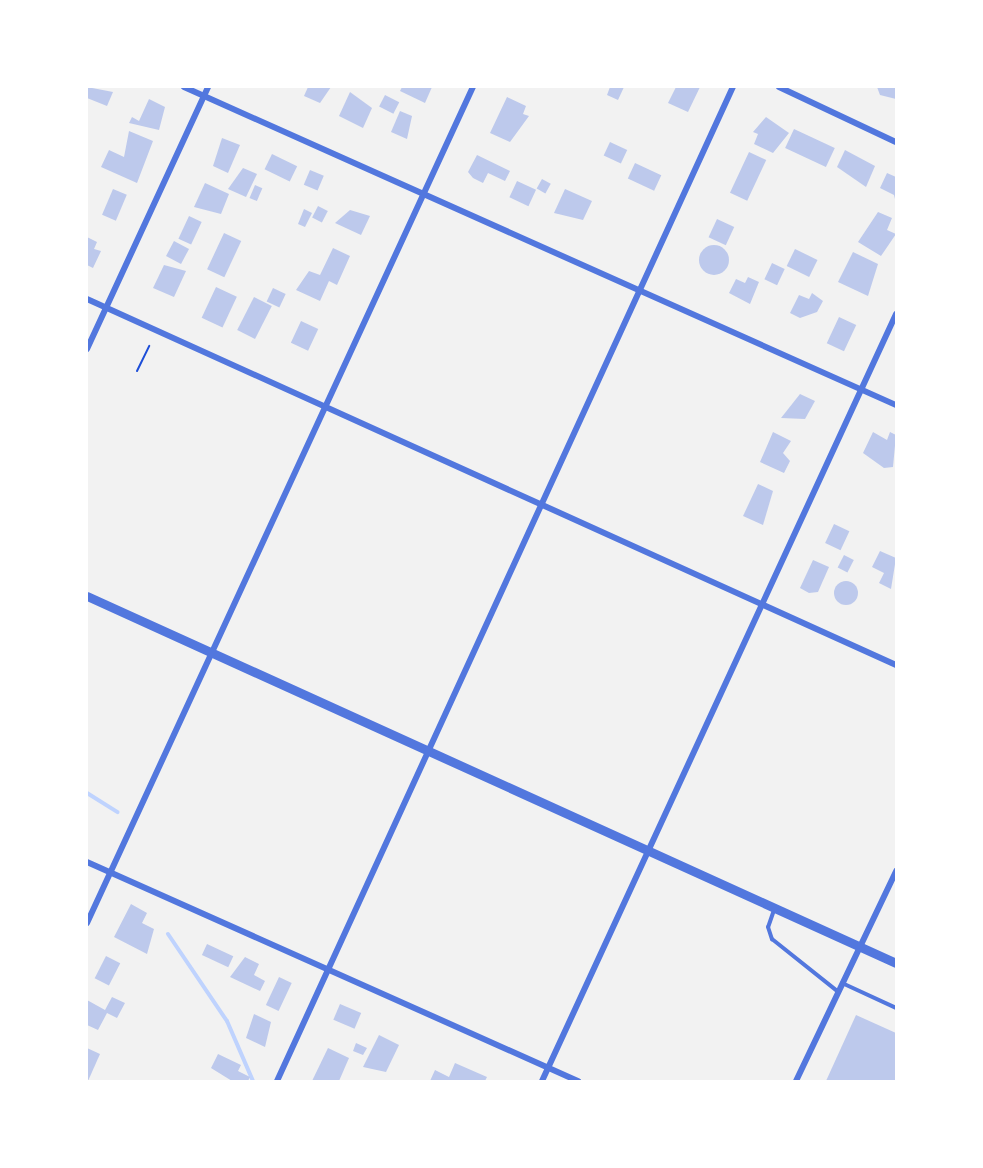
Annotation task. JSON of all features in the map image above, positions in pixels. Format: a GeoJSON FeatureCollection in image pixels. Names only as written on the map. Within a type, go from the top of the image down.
{"type":"FeatureCollection","features":[{"type":"Feature","properties":{"kind":"street"},"geometry":{"type":"LineString","coordinates":[[184,87],[896,405]]}},
{"type":"Feature","properties":{"kind":"street"},"geometry":{"type":"LineString","coordinates":[[87,349],[208,87]]}},
{"type":"Feature","properties":{"kind":"street"},"geometry":{"type":"LineString","coordinates":[[87,923],[210,651],[473,87]]}},
{"type":"Feature","properties":{"kind":"street"},"geometry":{"type":"LineString","coordinates":[[277,1081],[431,751],[733,87]]}},
{"type":"Feature","properties":{"kind":"street"},"geometry":{"type":"LineString","coordinates":[[779,87],[896,142]]}},
{"type":"Feature","properties":{"kind":"street"},"geometry":{"type":"LineString","coordinates":[[87,299],[896,665]]}},
{"type":"Feature","properties":{"kind":"street"},"geometry":{"type":"LineString","coordinates":[[542,1081],[760,604],[896,314]]}},
{"type":"Feature","properties":{"kind":"street"},"geometry":{"type":"LineString","coordinates":[[87,596],[896,963]]}},
{"type":"Feature","properties":{"kind":"street"},"geometry":{"type":"LineString","coordinates":[[87,862],[578,1081]]}},
{"type":"Feature","properties":{"kind":"street"},"geometry":{"type":"LineString","coordinates":[[796,1081],[857,945],[896,871]]}},
{"type":"Feature","properties":{"kind":"lane"},"geometry":{"type":"LineString","coordinates":[[774,908],[768,927],[772,939],[836,990]]}},
{"type":"Feature","properties":{"kind":"lane"},"geometry":{"type":"LineString","coordinates":[[840,982],[896,1008]]}},
{"type":"Feature","properties":{"kind":"path"},"geometry":{"type":"LineString","coordinates":[[137,371],[149,346]]}},
{"type":"Feature","properties":{"kind":"building"},"geometry":{"type":"Polygon","coordinates":[[[87,87],[113,92],[107,106],[87,98],[87,87]]]}},
{"type":"Feature","properties":{"kind":"building"},"geometry":{"type":"Polygon","coordinates":[[[308,87],[331,87],[320,103],[304,96],[308,87]]]}},
{"type":"Feature","properties":{"kind":"building"},"geometry":{"type":"Polygon","coordinates":[[[402,87],[432,87],[425,103],[400,91],[402,87]]]}},
{"type":"Feature","properties":{"kind":"building"},"geometry":{"type":"Polygon","coordinates":[[[610,87],[624,87],[618,100],[607,95],[610,87]]]}},
{"type":"Feature","properties":{"kind":"building"},"geometry":{"type":"Polygon","coordinates":[[[676,87],[700,87],[688,112],[668,103],[676,87]]]}},
{"type":"Feature","properties":{"kind":"building"},"geometry":{"type":"Polygon","coordinates":[[[877,87],[896,87],[896,99],[880,95],[877,87]]]}},
{"type":"Feature","properties":{"kind":"building"},"geometry":{"type":"Polygon","coordinates":[[[350,92],[372,108],[363,128],[339,116],[350,92]]]}},
{"type":"Feature","properties":{"kind":"building"},"geometry":{"type":"Polygon","coordinates":[[[385,95],[399,102],[393,114],[379,107],[385,95]]]}},
{"type":"Feature","properties":{"kind":"building"},"geometry":{"type":"Polygon","coordinates":[[[507,97],[526,106],[523,114],[529,116],[510,142],[490,133],[507,97]]]}},
{"type":"Feature","properties":{"kind":"building"},"geometry":{"type":"Polygon","coordinates":[[[149,99],[165,107],[159,130],[129,123],[132,117],[139,121],[149,99]]]}},
{"type":"Feature","properties":{"kind":"building"},"geometry":{"type":"Polygon","coordinates":[[[400,111],[412,116],[407,139],[391,132],[400,111]]]}},
{"type":"Feature","properties":{"kind":"building"},"geometry":{"type":"Polygon","coordinates":[[[766,117],[789,133],[773,153],[754,144],[758,134],[753,132],[766,117]]]}},
{"type":"Feature","properties":{"kind":"building"},"geometry":{"type":"Polygon","coordinates":[[[794,129],[835,148],[826,167],[785,148],[794,129]]]}},
{"type":"Feature","properties":{"kind":"building"},"geometry":{"type":"Polygon","coordinates":[[[129,131],[153,141],[137,183],[101,167],[109,150],[124,157],[129,131]]]}},
{"type":"Feature","properties":{"kind":"building"},"geometry":{"type":"Polygon","coordinates":[[[222,138],[240,145],[228,173],[213,166],[222,138]]]}},
{"type":"Feature","properties":{"kind":"building"},"geometry":{"type":"Polygon","coordinates":[[[610,142],[627,150],[621,164],[604,156],[610,142]]]}},
{"type":"Feature","properties":{"kind":"building"},"geometry":{"type":"Polygon","coordinates":[[[845,150],[875,166],[866,187],[837,167],[845,150]]]}},
{"type":"Feature","properties":{"kind":"building"},"geometry":{"type":"Polygon","coordinates":[[[749,152],[766,160],[747,201],[730,193],[749,152]]]}},
{"type":"Feature","properties":{"kind":"building"},"geometry":{"type":"Polygon","coordinates":[[[272,154],[297,166],[290,182],[265,169],[272,154]]]}},
{"type":"Feature","properties":{"kind":"building"},"geometry":{"type":"Polygon","coordinates":[[[477,155],[510,171],[505,181],[488,173],[483,183],[473,178],[468,172],[477,155]]]}},
{"type":"Feature","properties":{"kind":"building"},"geometry":{"type":"Polygon","coordinates":[[[635,163],[661,175],[654,191],[628,178],[635,163]]]}},
{"type":"Feature","properties":{"kind":"building"},"geometry":{"type":"Polygon","coordinates":[[[243,168],[257,174],[246,197],[228,189],[243,168]]]}},
{"type":"Feature","properties":{"kind":"building"},"geometry":{"type":"Polygon","coordinates":[[[310,170],[324,176],[318,191],[304,185],[310,170]]]}},
{"type":"Feature","properties":{"kind":"building"},"geometry":{"type":"Polygon","coordinates":[[[887,173],[896,177],[896,203],[894,195],[880,188],[887,173]]]}},
{"type":"Feature","properties":{"kind":"building"},"geometry":{"type":"Polygon","coordinates":[[[542,179],[551,184],[545,193],[537,189],[542,179]]]}},
{"type":"Feature","properties":{"kind":"building"},"geometry":{"type":"Polygon","coordinates":[[[517,181],[536,190],[528,206],[509,197],[517,181]]]}},
{"type":"Feature","properties":{"kind":"building"},"geometry":{"type":"Polygon","coordinates":[[[205,183],[229,194],[221,214],[194,207],[205,183]]]}},
{"type":"Feature","properties":{"kind":"building"},"geometry":{"type":"Polygon","coordinates":[[[255,185],[262,188],[257,201],[250,198],[255,185]]]}},
{"type":"Feature","properties":{"kind":"building"},"geometry":{"type":"Polygon","coordinates":[[[113,189],[127,195],[116,221],[102,215],[113,189]]]}},
{"type":"Feature","properties":{"kind":"building"},"geometry":{"type":"Polygon","coordinates":[[[565,189],[592,201],[583,220],[554,213],[565,189]]]}},
{"type":"Feature","properties":{"kind":"building"},"geometry":{"type":"Polygon","coordinates":[[[318,206],[328,211],[322,223],[312,218],[318,206]]]}},
{"type":"Feature","properties":{"kind":"building"},"geometry":{"type":"Polygon","coordinates":[[[304,209],[312,213],[305,227],[298,224],[304,209]]]}},
{"type":"Feature","properties":{"kind":"building"},"geometry":{"type":"Polygon","coordinates":[[[350,210],[370,216],[361,235],[335,223],[350,210]]]}},
{"type":"Feature","properties":{"kind":"building"},"geometry":{"type":"Polygon","coordinates":[[[878,212],[892,218],[887,230],[896,234],[881,256],[858,242],[878,212]]]}},
{"type":"Feature","properties":{"kind":"building"},"geometry":{"type":"Polygon","coordinates":[[[189,216],[202,222],[191,245],[178,239],[189,216]]]}},
{"type":"Feature","properties":{"kind":"building"},"geometry":{"type":"Polygon","coordinates":[[[717,219],[734,227],[726,245],[709,237],[717,219]]]}},
{"type":"Feature","properties":{"kind":"building"},"geometry":{"type":"Polygon","coordinates":[[[224,233],[241,241],[224,277],[207,269],[224,233]]]}},
{"type":"Feature","properties":{"kind":"building"},"geometry":{"type":"Polygon","coordinates":[[[87,237],[97,242],[94,249],[101,251],[93,268],[87,265],[87,237]]]}},
{"type":"Feature","properties":{"kind":"building"},"geometry":{"type":"Polygon","coordinates":[[[174,241],[189,249],[181,264],[166,256],[174,241]]]}},
{"type":"Feature","properties":{"kind":"building"},"geometry":{"type":"Polygon","coordinates":[[[714,245],[720,246],[728,254],[728,266],[720,274],[714,275],[708,274],[700,266],[699,260],[700,254],[708,246],[714,245]]]}},
{"type":"Feature","properties":{"kind":"building"},"geometry":{"type":"Polygon","coordinates":[[[333,248],[350,256],[337,285],[329,281],[320,301],[296,290],[309,271],[320,275],[333,248]]]}},
{"type":"Feature","properties":{"kind":"building"},"geometry":{"type":"Polygon","coordinates":[[[795,249],[817,260],[809,277],[787,266],[795,249]]]}},
{"type":"Feature","properties":{"kind":"building"},"geometry":{"type":"Polygon","coordinates":[[[853,252],[878,264],[868,296],[838,282],[853,252]]]}},
{"type":"Feature","properties":{"kind":"building"},"geometry":{"type":"Polygon","coordinates":[[[772,263],[785,269],[777,285],[764,279],[772,263]]]}},
{"type":"Feature","properties":{"kind":"building"},"geometry":{"type":"Polygon","coordinates":[[[164,265],[186,271],[174,297],[153,288],[164,265]]]}},
{"type":"Feature","properties":{"kind":"building"},"geometry":{"type":"Polygon","coordinates":[[[748,277],[759,282],[750,304],[729,293],[736,279],[745,283],[748,277]]]}},
{"type":"Feature","properties":{"kind":"building"},"geometry":{"type":"Polygon","coordinates":[[[216,287],[237,297],[222,328],[202,318],[216,287]]]}},
{"type":"Feature","properties":{"kind":"building"},"geometry":{"type":"Polygon","coordinates":[[[273,288],[286,294],[279,308],[267,302],[273,288]]]}},
{"type":"Feature","properties":{"kind":"building"},"geometry":{"type":"Polygon","coordinates":[[[812,293],[823,301],[817,312],[800,318],[790,313],[799,295],[809,299],[812,293]]]}},
{"type":"Feature","properties":{"kind":"building"},"geometry":{"type":"Polygon","coordinates":[[[254,297],[272,306],[255,339],[237,330],[254,297]]]}},
{"type":"Feature","properties":{"kind":"building"},"geometry":{"type":"Polygon","coordinates":[[[839,317],[856,325],[844,351],[827,343],[839,317]]]}},
{"type":"Feature","properties":{"kind":"building"},"geometry":{"type":"Polygon","coordinates":[[[301,321],[318,329],[308,351],[291,343],[301,321]]]}},
{"type":"Feature","properties":{"kind":"building"},"geometry":{"type":"Polygon","coordinates":[[[800,394],[815,401],[805,419],[781,418],[800,394]]]}},
{"type":"Feature","properties":{"kind":"building"},"geometry":{"type":"Polygon","coordinates":[[[773,432],[791,441],[783,453],[790,461],[784,473],[760,462],[773,432]]]}},
{"type":"Feature","properties":{"kind":"building"},"geometry":{"type":"Polygon","coordinates":[[[873,432],[887,440],[890,432],[896,435],[893,467],[884,468],[863,453],[873,432]]]}},
{"type":"Feature","properties":{"kind":"building"},"geometry":{"type":"Polygon","coordinates":[[[758,484],[773,491],[763,525],[743,516],[758,484]]]}},
{"type":"Feature","properties":{"kind":"building"},"geometry":{"type":"Polygon","coordinates":[[[834,524],[849,531],[841,550],[825,543],[834,524]]]}},
{"type":"Feature","properties":{"kind":"building"},"geometry":{"type":"Polygon","coordinates":[[[880,551],[896,558],[891,589],[879,583],[884,573],[872,567],[880,551]]]}},
{"type":"Feature","properties":{"kind":"building"},"geometry":{"type":"Polygon","coordinates":[[[844,555],[854,560],[847,572],[838,567],[844,555]]]}},
{"type":"Feature","properties":{"kind":"building"},"geometry":{"type":"Polygon","coordinates":[[[813,560],[829,567],[818,592],[809,593],[800,588],[813,560]]]}},
{"type":"Feature","properties":{"kind":"building"},"geometry":{"type":"Polygon","coordinates":[[[846,581],[854,585],[858,593],[854,601],[846,605],[838,601],[834,593],[838,585],[846,581]]]}},
{"type":"Feature","properties":{"kind":"building"},"geometry":{"type":"Polygon","coordinates":[[[131,904],[147,913],[142,923],[154,929],[147,954],[114,937],[131,904]]]}},
{"type":"Feature","properties":{"kind":"building"},"geometry":{"type":"Polygon","coordinates":[[[207,944],[233,956],[228,967],[202,955],[207,944]]]}},
{"type":"Feature","properties":{"kind":"building"},"geometry":{"type":"Polygon","coordinates":[[[106,956],[120,963],[109,986],[95,978],[106,956]]]}},
{"type":"Feature","properties":{"kind":"building"},"geometry":{"type":"Polygon","coordinates":[[[245,957],[259,964],[254,975],[265,981],[260,991],[230,977],[245,957]]]}},
{"type":"Feature","properties":{"kind":"building"},"geometry":{"type":"Polygon","coordinates":[[[279,977],[292,983],[279,1011],[266,1005],[279,977]]]}},
{"type":"Feature","properties":{"kind":"building"},"geometry":{"type":"Polygon","coordinates":[[[112,997],[125,1003],[117,1018],[107,1013],[98,1030],[87,1025],[87,1000],[105,1010],[112,997]]]}},
{"type":"Feature","properties":{"kind":"building"},"geometry":{"type":"Polygon","coordinates":[[[340,1004],[361,1013],[355,1029],[333,1020],[340,1004]]]}},
{"type":"Feature","properties":{"kind":"building"},"geometry":{"type":"Polygon","coordinates":[[[254,1014],[271,1022],[265,1047],[246,1038],[254,1014]]]}},
{"type":"Feature","properties":{"kind":"building"},"geometry":{"type":"Polygon","coordinates":[[[856,1015],[896,1033],[896,1081],[826,1081],[856,1015]]]}},
{"type":"Feature","properties":{"kind":"building"},"geometry":{"type":"Polygon","coordinates":[[[379,1035],[399,1045],[386,1072],[363,1067],[379,1035]]]}},
{"type":"Feature","properties":{"kind":"building"},"geometry":{"type":"Polygon","coordinates":[[[356,1043],[367,1048],[363,1055],[353,1051],[356,1043]]]}},
{"type":"Feature","properties":{"kind":"building"},"geometry":{"type":"Polygon","coordinates":[[[87,1048],[100,1054],[88,1081],[87,1081],[87,1048]]]}},
{"type":"Feature","properties":{"kind":"building"},"geometry":{"type":"Polygon","coordinates":[[[328,1048],[349,1058],[339,1081],[312,1081],[328,1048]]]}},
{"type":"Feature","properties":{"kind":"building"},"geometry":{"type":"Polygon","coordinates":[[[218,1054],[241,1065],[238,1071],[250,1077],[248,1081],[232,1081],[211,1068],[218,1054]]]}},
{"type":"Feature","properties":{"kind":"building"},"geometry":{"type":"Polygon","coordinates":[[[455,1063],[487,1077],[485,1081],[430,1081],[435,1070],[449,1077],[455,1063]]]}},
{"type":"Feature","properties":{"kind":"waterway"},"geometry":{"type":"LineString","coordinates":[[87,793],[117,812]]}},
{"type":"Feature","properties":{"kind":"waterway"},"geometry":{"type":"LineString","coordinates":[[168,934],[227,1021],[253,1081]]}}]}
